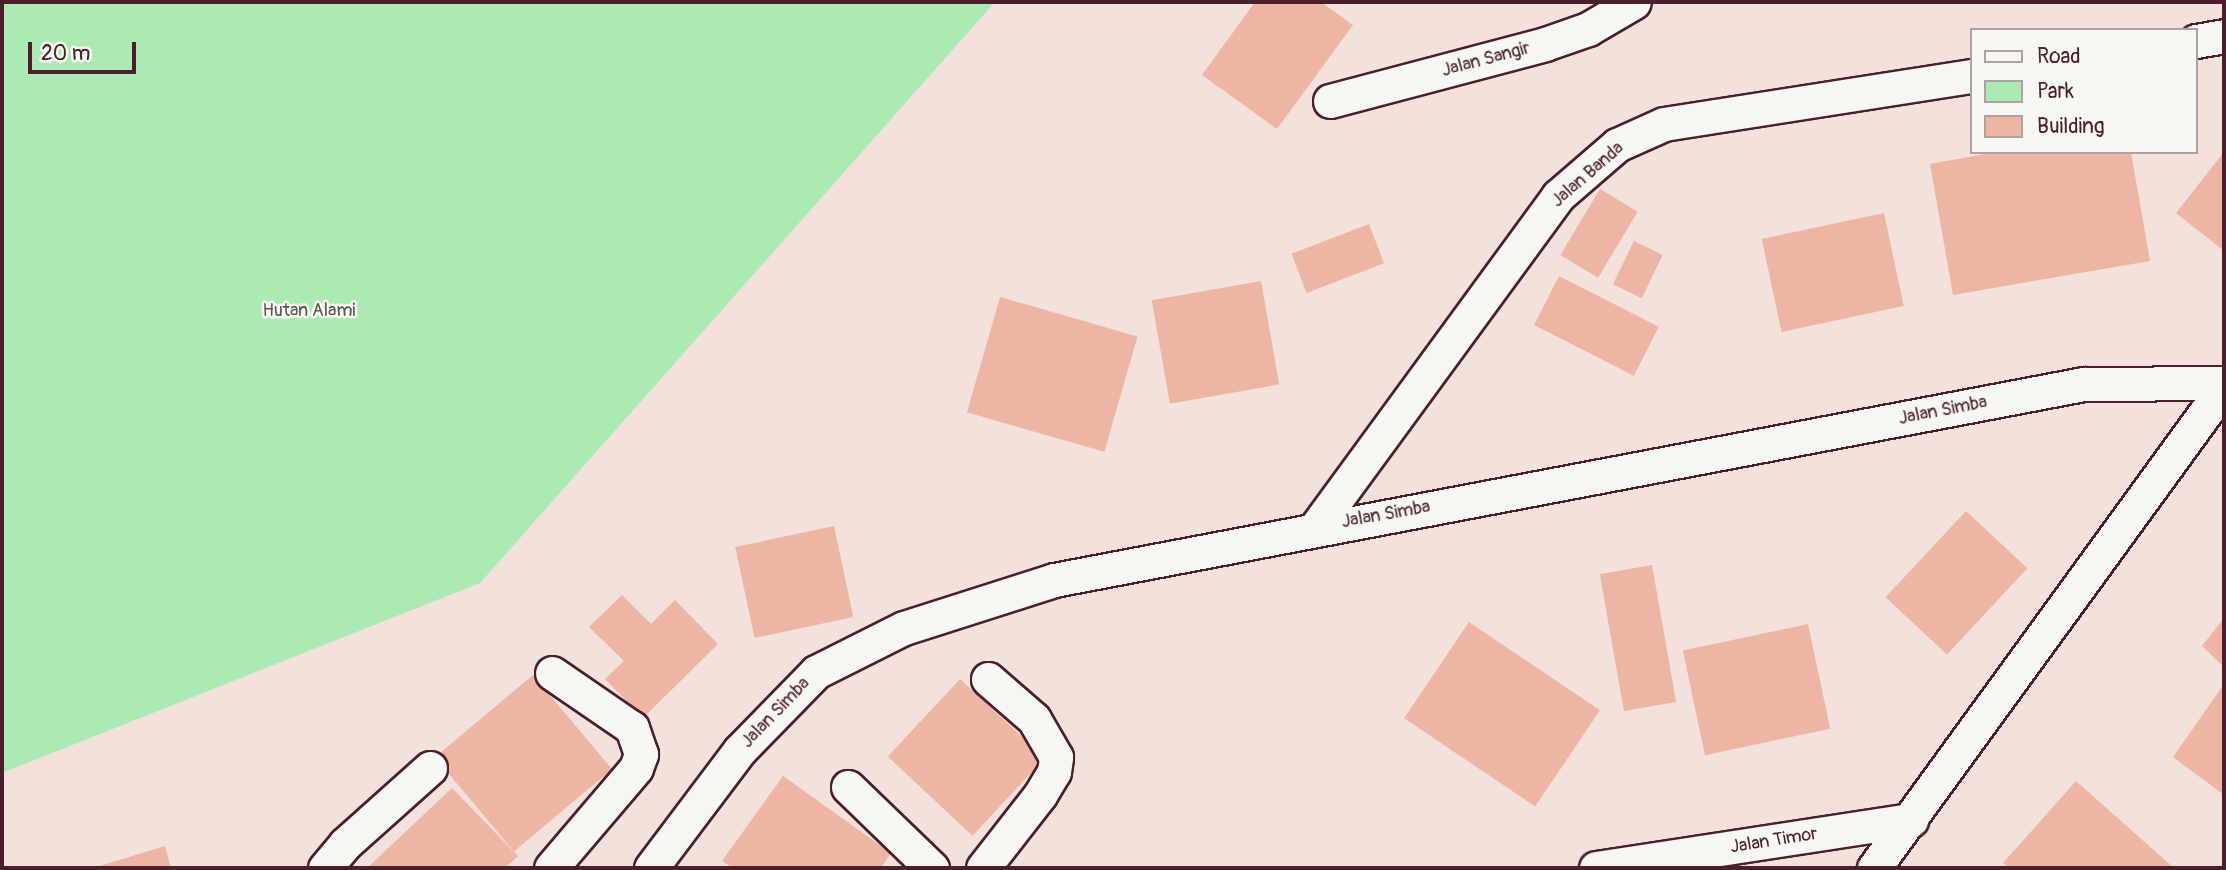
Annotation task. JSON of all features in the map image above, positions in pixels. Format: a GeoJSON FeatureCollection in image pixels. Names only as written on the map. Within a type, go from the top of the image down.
{"type":"FeatureCollection","features":[{"type":"Feature","properties":{"kind":"street","name":"Jalan Sangir"},"geometry":{"type":"LineString","coordinates":[[1330,101],[1545,44],[1588,29],[1634,2]]}},
{"type":"Feature","properties":{"kind":"street"},"geometry":{"type":"LineString","coordinates":[[2198,41],[2224,36]]}},
{"type":"Feature","properties":{"kind":"street","name":"Jalan Banda"},"geometry":{"type":"LineString","coordinates":[[1316,527],[1558,196],[1617,145],[1664,124],[1970,76]]}},
{"type":"Feature","properties":{"kind":"street","name":"Jalan Simba"},"geometry":{"type":"LineString","coordinates":[[651,868],[740,750],[827,667],[904,628],[1054,580],[1316,527],[2083,384],[2224,385]]}},
{"type":"Feature","properties":{"kind":"street"},"geometry":{"type":"LineString","coordinates":[[1874,868],[2224,385]]}},
{"type":"Feature","properties":{"kind":"street"},"geometry":{"type":"LineString","coordinates":[[551,868],[636,768],[641,754],[632,728],[552,673]]}},
{"type":"Feature","properties":{"kind":"street"},"geometry":{"type":"LineString","coordinates":[[983,868],[1040,795],[1054,772],[1056,757],[1034,719],[988,679]]}},
{"type":"Feature","properties":{"kind":"street"},"geometry":{"type":"LineString","coordinates":[[340,860],[430,768]]}},
{"type":"Feature","properties":{"kind":"street"},"geometry":{"type":"LineString","coordinates":[[848,787],[932,868]]}},
{"type":"Feature","properties":{"kind":"street","name":"Jalan Timor"},"geometry":{"type":"LineString","coordinates":[[1596,868],[1911,820]]}},
{"type":"Feature","properties":{"kind":"green space","name":"Hutan Alami"},"geometry":{"type":"Polygon","coordinates":[[[2,2],[995,2],[480,583],[2,773],[2,2]]]}},
{"type":"Feature","properties":{"kind":"building"},"geometry":{"type":"Polygon","coordinates":[[[1255,2],[1321,2],[1353,25],[1277,129],[1202,75],[1255,2]]]}},
{"type":"Feature","properties":{"kind":"building"},"geometry":{"type":"Polygon","coordinates":[[[2224,152],[2224,251],[2176,213],[2224,152]]]}},
{"type":"Feature","properties":{"kind":"building"},"geometry":{"type":"Polygon","coordinates":[[[1985,154],[2131,154],[2150,261],[1953,295],[1930,164],[1985,154]]]}},
{"type":"Feature","properties":{"kind":"building"},"geometry":{"type":"Polygon","coordinates":[[[1600,189],[1638,212],[1598,278],[1560,255],[1600,189]]]}},
{"type":"Feature","properties":{"kind":"building"},"geometry":{"type":"Polygon","coordinates":[[[1884,213],[1904,306],[1781,332],[1762,239],[1884,213]]]}},
{"type":"Feature","properties":{"kind":"building"},"geometry":{"type":"Polygon","coordinates":[[[1369,224],[1384,263],[1307,293],[1292,254],[1369,224]]]}},
{"type":"Feature","properties":{"kind":"building"},"geometry":{"type":"Polygon","coordinates":[[[1634,241],[1663,255],[1642,298],[1613,284],[1634,241]]]}},
{"type":"Feature","properties":{"kind":"building"},"geometry":{"type":"Polygon","coordinates":[[[1559,276],[1659,327],[1634,376],[1534,325],[1559,276]]]}},
{"type":"Feature","properties":{"kind":"building"},"geometry":{"type":"Polygon","coordinates":[[[1261,281],[1279,384],[1170,404],[1152,300],[1261,281]]]}},
{"type":"Feature","properties":{"kind":"building"},"geometry":{"type":"Polygon","coordinates":[[[1000,297],[1137,336],[1104,452],[967,412],[1000,297]]]}},
{"type":"Feature","properties":{"kind":"building"},"geometry":{"type":"Polygon","coordinates":[[[1966,511],[2027,568],[1947,655],[1886,597],[1966,511]]]}},
{"type":"Feature","properties":{"kind":"building"},"geometry":{"type":"Polygon","coordinates":[[[834,526],[853,617],[755,638],[735,547],[834,526]]]}},
{"type":"Feature","properties":{"kind":"building"},"geometry":{"type":"Polygon","coordinates":[[[1652,565],[1676,702],[1624,711],[1600,574],[1652,565]]]}},
{"type":"Feature","properties":{"kind":"building"},"geometry":{"type":"Polygon","coordinates":[[[622,595],[651,624],[675,600],[718,644],[643,718],[605,679],[624,661],[589,627],[622,595]]]}},
{"type":"Feature","properties":{"kind":"building"},"geometry":{"type":"Polygon","coordinates":[[[2224,618],[2224,667],[2202,646],[2224,618]]]}},
{"type":"Feature","properties":{"kind":"building"},"geometry":{"type":"Polygon","coordinates":[[[1469,622],[1600,710],[1535,807],[1404,718],[1469,622]]]}},
{"type":"Feature","properties":{"kind":"building"},"geometry":{"type":"Polygon","coordinates":[[[1808,624],[1830,729],[1705,755],[1683,651],[1808,624]]]}},
{"type":"Feature","properties":{"kind":"building"},"geometry":{"type":"Polygon","coordinates":[[[533,675],[612,769],[514,852],[435,757],[533,675]]]}},
{"type":"Feature","properties":{"kind":"building"},"geometry":{"type":"Polygon","coordinates":[[[960,679],[1045,758],[973,836],[888,757],[960,679]]]}},
{"type":"Feature","properties":{"kind":"building"},"geometry":{"type":"Polygon","coordinates":[[[2224,684],[2224,795],[2173,757],[2224,684]]]}},
{"type":"Feature","properties":{"kind":"building"},"geometry":{"type":"Polygon","coordinates":[[[783,776],[891,853],[881,868],[733,868],[722,861],[783,776]]]}},
{"type":"Feature","properties":{"kind":"building"},"geometry":{"type":"Polygon","coordinates":[[[2076,781],[2174,868],[2009,868],[2003,863],[2076,781]]]}},
{"type":"Feature","properties":{"kind":"building"},"geometry":{"type":"Polygon","coordinates":[[[452,788],[518,856],[505,868],[367,868],[452,788]]]}},
{"type":"Feature","properties":{"kind":"building"},"geometry":{"type":"Polygon","coordinates":[[[165,846],[171,868],[93,868],[165,846]]]}}]}
